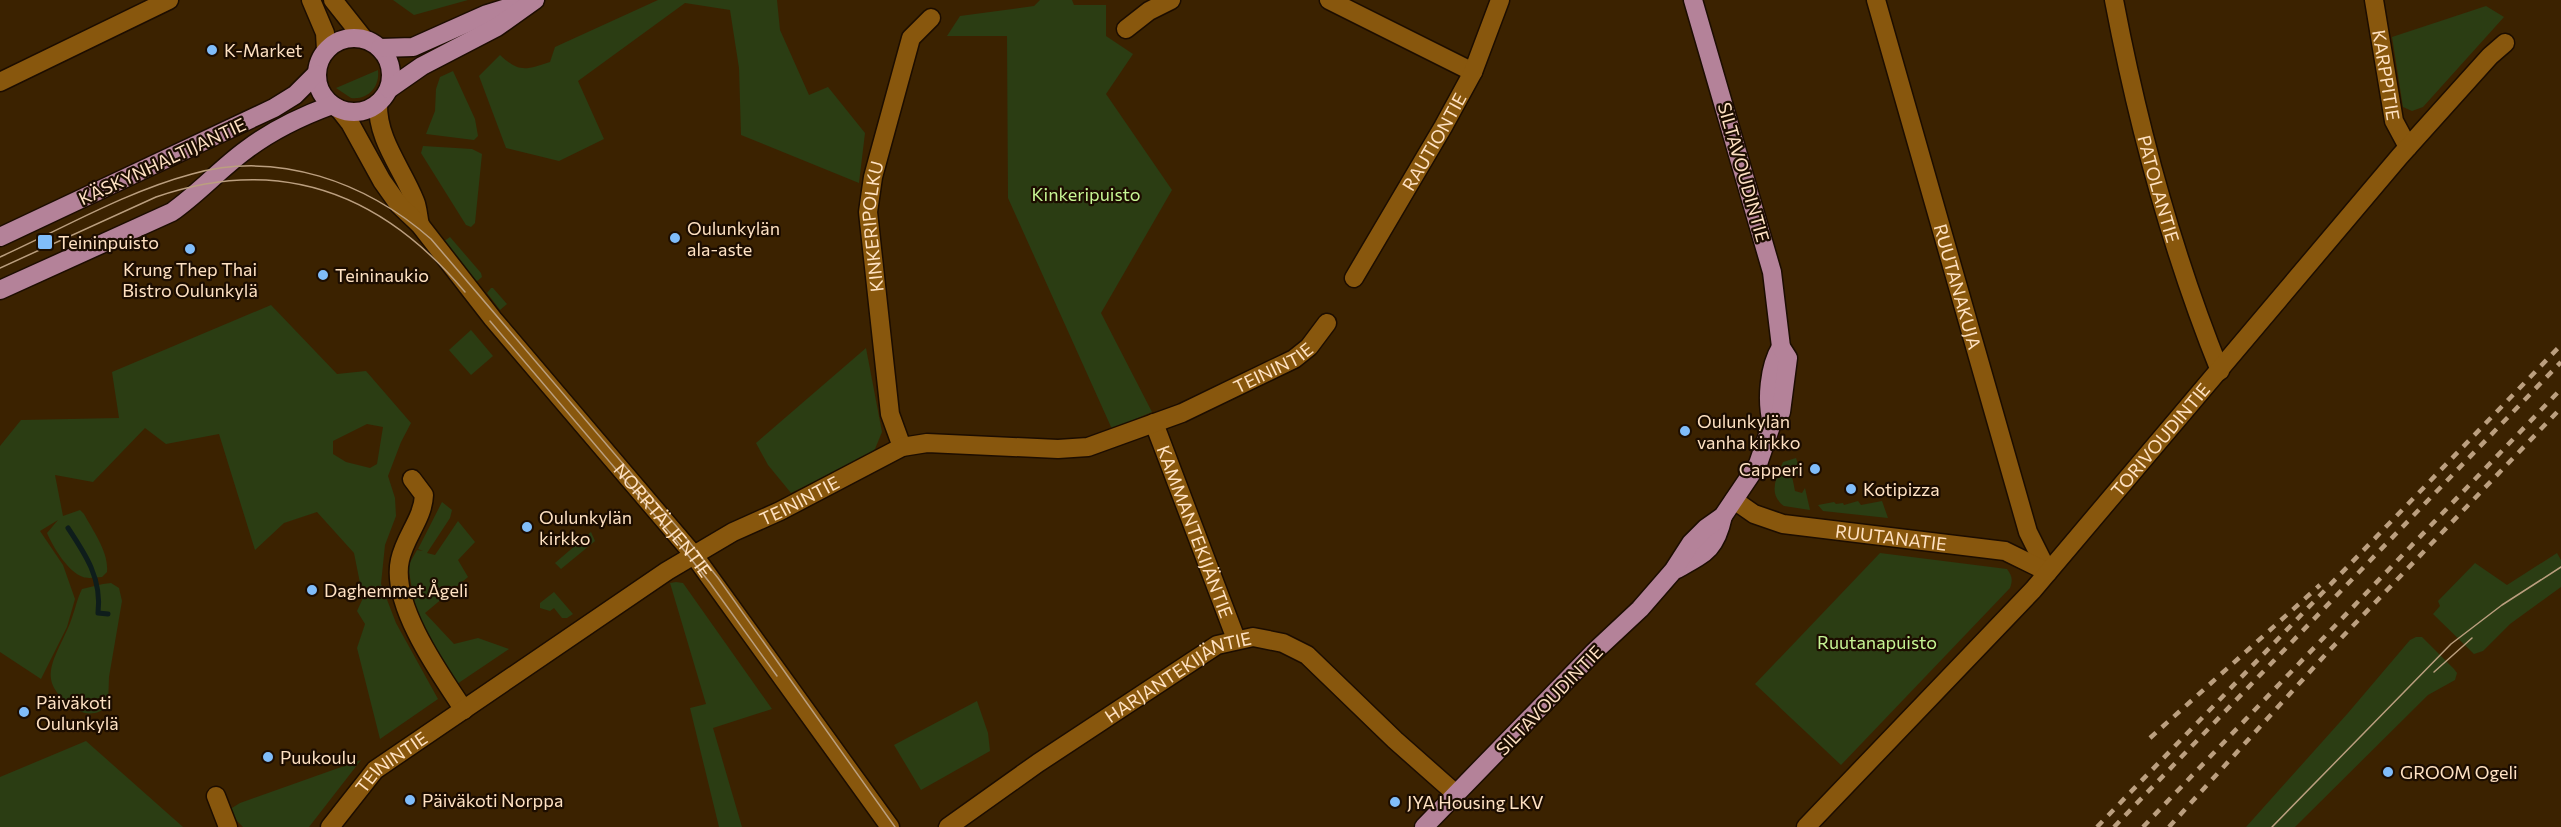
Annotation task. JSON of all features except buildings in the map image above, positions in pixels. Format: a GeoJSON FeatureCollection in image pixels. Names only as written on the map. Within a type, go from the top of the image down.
{"type":"FeatureCollection","features":[{"type":"Feature","properties":{"kind":"main road"},"geometry":{"type":"LineString","coordinates":[[534,0],[497,27],[422,66],[369,109],[357,112],[335,107],[320,92],[316,74],[319,62],[326,50],[343,39],[364,39],[381,48],[413,46],[487,14],[534,0]]}},
{"type":"Feature","properties":{"kind":"main road","name":"SILTAVOUDINTIE"},"geometry":{"type":"LineString","coordinates":[[1424,827],[1640,609],[1673,571],[1691,543],[1723,516],[1758,464],[1772,423],[1768,408],[1774,358],[1781,347],[1777,297],[1764,239],[1693,0]]}},
{"type":"Feature","properties":{"kind":"main road"},"geometry":{"type":"LineString","coordinates":[[381,48],[391,69],[383,96]]}},
{"type":"Feature","properties":{"kind":"main road","name":"KÄSKYNHALTIJANTIE"},"geometry":{"type":"LineString","coordinates":[[0,237],[274,108],[295,95],[316,74]]}},
{"type":"Feature","properties":{"kind":"main road","name":"KÄSKYNHALTIJANTIE"},"geometry":{"type":"LineString","coordinates":[[0,290],[172,212],[194,197],[267,135],[335,107]]}},
{"type":"Feature","properties":{"kind":"street"},"geometry":{"type":"LineString","coordinates":[[0,82],[169,0]]}},
{"type":"Feature","properties":{"kind":"street"},"geometry":{"type":"LineString","coordinates":[[312,0],[325,33],[326,50]]}},
{"type":"Feature","properties":{"kind":"street"},"geometry":{"type":"LineString","coordinates":[[333,0],[364,39]]}},
{"type":"Feature","properties":{"kind":"street"},"geometry":{"type":"LineString","coordinates":[[1126,29],[1149,11],[1171,0]]}},
{"type":"Feature","properties":{"kind":"street"},"geometry":{"type":"LineString","coordinates":[[1329,0],[1473,72]]}},
{"type":"Feature","properties":{"kind":"street","name":"RAUTIONTIE"},"geometry":{"type":"LineString","coordinates":[[1354,278],[1473,72],[1500,0]]}},
{"type":"Feature","properties":{"kind":"street","name":"RUUTANAKUJA"},"geometry":{"type":"LineString","coordinates":[[1876,0],[2028,532],[2048,572]]}},
{"type":"Feature","properties":{"kind":"street","name":"PATOLANTIE"},"geometry":{"type":"LineString","coordinates":[[2114,0],[2134,95],[2168,223],[2220,371]]}},
{"type":"Feature","properties":{"kind":"street","name":"KARPPITIE"},"geometry":{"type":"LineString","coordinates":[[2374,0],[2394,121],[2408,147]]}},
{"type":"Feature","properties":{"kind":"street","name":"KINKERIPOLKU"},"geometry":{"type":"LineString","coordinates":[[902,447],[890,414],[868,212],[873,177],[911,38],[931,18]]}},
{"type":"Feature","properties":{"kind":"street","name":"TORIVOUDINTIE"},"geometry":{"type":"LineString","coordinates":[[1806,827],[2003,623],[2220,371],[2408,147],[2490,56],[2505,43]]}},
{"type":"Feature","properties":{"kind":"street","name":"NORRTÄLJENTIE"},"geometry":{"type":"LineString","coordinates":[[383,96],[378,116],[386,142],[416,203],[420,225]]}},
{"type":"Feature","properties":{"kind":"street","name":"NORRTÄLJENTIE"},"geometry":{"type":"LineString","coordinates":[[335,107],[350,123],[382,181],[399,205],[420,225],[493,319],[693,554],[890,827]]}},
{"type":"Feature","properties":{"kind":"street","name":"TEININTIE"},"geometry":{"type":"LineString","coordinates":[[330,827],[375,770],[693,554],[902,447],[927,443],[1058,449],[1088,447],[1154,423],[1294,359],[1310,347],[1327,323]]}},
{"type":"Feature","properties":{"kind":"street","name":"KAMMANTEKIJÄNTIE"},"geometry":{"type":"LineString","coordinates":[[1154,423],[1236,639]]}},
{"type":"Feature","properties":{"kind":"street"},"geometry":{"type":"LineString","coordinates":[[412,479],[424,495],[423,507],[405,542],[399,561],[399,580],[411,620],[438,671],[464,710]]}},
{"type":"Feature","properties":{"kind":"street","name":"RUUTANATIE"},"geometry":{"type":"LineString","coordinates":[[1734,500],[1765,519],[1783,524],[2005,551],[2048,572]]}},
{"type":"Feature","properties":{"kind":"street","name":"HARJANTEKIJÄNTIE"},"geometry":{"type":"LineString","coordinates":[[948,827],[1038,763],[1217,645],[1253,637],[1283,643],[1307,655],[1395,740],[1456,794]]}},
{"type":"Feature","properties":{"kind":"street"},"geometry":{"type":"LineString","coordinates":[[216,796],[228,827]]}},
{"type":"Feature","properties":{"kind":"green space"},"geometry":{"type":"Polygon","coordinates":[[[393,0],[468,0],[414,15],[393,0]]]}},
{"type":"Feature","properties":{"kind":"green space"},"geometry":{"type":"Polygon","coordinates":[[[658,0],[777,0],[780,30],[809,95],[828,87],[865,133],[859,183],[741,135],[739,68],[730,10],[685,3],[578,81],[604,139],[559,161],[506,148],[479,76],[500,55],[512,65],[523,68],[550,62],[555,47],[658,0]]]}},
{"type":"Feature","properties":{"kind":"green space","name":"Kinkeripuisto"},"geometry":{"type":"Polygon","coordinates":[[[1040,0],[1072,0],[1074,5],[1106,5],[1106,36],[1133,54],[1106,94],[1172,190],[1101,313],[1152,412],[1112,429],[1008,198],[1007,36],[947,36],[960,16],[1034,6],[1040,0]]]}},
{"type":"Feature","properties":{"kind":"green space"},"geometry":{"type":"Polygon","coordinates":[[[2486,6],[2504,17],[2423,107],[2412,111],[2403,107],[2392,37],[2486,6]]]}},
{"type":"Feature","properties":{"kind":"green space"},"geometry":{"type":"Polygon","coordinates":[[[378,70],[375,87],[368,95],[351,98],[336,88],[378,70]]]}},
{"type":"Feature","properties":{"kind":"green space"},"geometry":{"type":"Polygon","coordinates":[[[453,71],[475,119],[478,136],[474,140],[426,134],[435,111],[436,89],[440,77],[453,71]]]}},
{"type":"Feature","properties":{"kind":"green space"},"geometry":{"type":"Polygon","coordinates":[[[423,146],[472,149],[482,154],[475,223],[471,227],[466,225],[421,153],[423,146]]]}},
{"type":"Feature","properties":{"kind":"green space"},"geometry":{"type":"Polygon","coordinates":[[[450,237],[481,273],[482,277],[476,282],[443,242],[450,237]]]}},
{"type":"Feature","properties":{"kind":"green space"},"geometry":{"type":"Polygon","coordinates":[[[491,288],[507,304],[500,310],[487,293],[491,288]]]}},
{"type":"Feature","properties":{"kind":"green space"},"geometry":{"type":"Polygon","coordinates":[[[271,305],[337,374],[366,371],[411,423],[388,476],[395,498],[396,516],[385,545],[381,584],[396,623],[438,699],[380,739],[357,648],[365,624],[357,611],[363,598],[354,553],[317,512],[284,523],[255,550],[219,434],[166,444],[145,428],[93,482],[55,475],[63,516],[80,510],[84,514],[103,549],[107,572],[102,577],[85,578],[67,565],[47,533],[58,520],[40,531],[63,565],[75,599],[67,627],[41,679],[0,652],[0,446],[21,420],[119,418],[112,372],[271,305]],[[367,424],[333,441],[333,454],[346,462],[370,468],[377,464],[383,427],[367,424]]]}},
{"type":"Feature","properties":{"kind":"green space"},"geometry":{"type":"Polygon","coordinates":[[[471,330],[493,356],[471,375],[449,350],[471,330]]]}},
{"type":"Feature","properties":{"kind":"green space"},"geometry":{"type":"Polygon","coordinates":[[[866,348],[882,432],[875,449],[868,455],[791,493],[768,465],[756,443],[866,348]]]}},
{"type":"Feature","properties":{"kind":"green space"},"geometry":{"type":"Polygon","coordinates":[[[1796,458],[1801,473],[1792,476],[1795,491],[1802,493],[1805,488],[1810,510],[1784,506],[1776,496],[1775,485],[1783,462],[1796,458]]]}},
{"type":"Feature","properties":{"kind":"green space"},"geometry":{"type":"Polygon","coordinates":[[[1858,501],[1861,505],[1882,501],[1888,518],[1823,511],[1818,505],[1834,502],[1844,505],[1858,501]]]}},
{"type":"Feature","properties":{"kind":"green space"},"geometry":{"type":"Polygon","coordinates":[[[442,502],[452,510],[450,518],[427,553],[435,555],[458,521],[475,542],[458,560],[468,577],[425,613],[454,644],[478,638],[509,649],[457,684],[417,617],[408,566],[417,550],[423,551],[418,549],[442,502]]]}},
{"type":"Feature","properties":{"kind":"green space"},"geometry":{"type":"Polygon","coordinates":[[[591,532],[595,541],[561,569],[555,563],[591,532]]]}},
{"type":"Feature","properties":{"kind":"green space","name":"Ruutanapuisto"},"geometry":{"type":"Polygon","coordinates":[[[1880,553],[2007,569],[2012,582],[2010,588],[1841,765],[1755,684],[1880,553]]]}},
{"type":"Feature","properties":{"kind":"green space"},"geometry":{"type":"Polygon","coordinates":[[[2557,553],[2561,560],[2561,587],[2510,624],[2483,651],[2474,654],[2433,614],[2440,606],[2438,601],[2475,563],[2507,585],[2557,553]]]}},
{"type":"Feature","properties":{"kind":"green space"},"geometry":{"type":"Polygon","coordinates":[[[111,583],[119,588],[122,601],[109,677],[108,706],[101,711],[86,713],[78,710],[56,691],[51,672],[82,589],[111,583]]]}},
{"type":"Feature","properties":{"kind":"green space"},"geometry":{"type":"Polygon","coordinates":[[[670,583],[683,583],[772,709],[713,728],[742,827],[719,827],[690,708],[706,704],[670,583]]]}},
{"type":"Feature","properties":{"kind":"green space"},"geometry":{"type":"Polygon","coordinates":[[[554,592],[573,614],[567,618],[562,618],[554,608],[550,611],[540,608],[540,603],[554,592]]]}},
{"type":"Feature","properties":{"kind":"green space"},"geometry":{"type":"Polygon","coordinates":[[[2422,637],[2454,669],[2457,673],[2455,680],[2428,695],[2295,827],[2246,827],[2410,640],[2422,637]]]}},
{"type":"Feature","properties":{"kind":"green space"},"geometry":{"type":"Polygon","coordinates":[[[977,701],[988,733],[990,751],[921,790],[894,745],[977,701]]]}},
{"type":"Feature","properties":{"kind":"green space"},"geometry":{"type":"Polygon","coordinates":[[[86,741],[183,827],[0,827],[0,777],[86,741]]]}},
{"type":"Feature","properties":{"kind":"green space"},"geometry":{"type":"Polygon","coordinates":[[[361,760],[309,827],[243,827],[227,811],[240,803],[361,760]]]}},
{"type":"Feature","properties":{"kind":"waterway"},"geometry":{"type":"LineString","coordinates":[[68,528],[95,578],[98,589],[98,613],[108,614]]}},
{"type":"Feature","properties":{"kind":"tram line"},"geometry":{"type":"LineString","coordinates":[[0,257],[142,191],[192,174],[224,168],[256,166],[288,169],[319,176],[378,201],[431,239],[683,534],[718,578],[895,827]]}},
{"type":"Feature","properties":{"kind":"tram line"},"geometry":{"type":"LineString","coordinates":[[0,268],[156,197],[202,185],[245,180],[287,182],[326,191],[364,207],[399,229],[433,258],[465,292]]}},
{"type":"Feature","properties":{"kind":"tram line"},"geometry":{"type":"LineString","coordinates":[[490,321],[676,540],[777,676]]}},
{"type":"Feature","properties":{"kind":"tram line"},"geometry":{"type":"LineString","coordinates":[[2272,827],[2451,644],[2502,605],[2561,567]]}},
{"type":"Feature","properties":{"kind":"tram line"},"geometry":{"type":"LineString","coordinates":[[2434,672],[2472,638]]}},
{"type":"Feature","properties":{"kind":"railway"},"geometry":{"type":"LineString","coordinates":[[2097,827],[2561,345]]}},
{"type":"Feature","properties":{"kind":"railway"},"geometry":{"type":"LineString","coordinates":[[2114,827],[2561,362]]}},
{"type":"Feature","properties":{"kind":"railway"},"geometry":{"type":"LineString","coordinates":[[2143,827],[2561,389]]}},
{"type":"Feature","properties":{"kind":"railway"},"geometry":{"type":"LineString","coordinates":[[2169,827],[2326,654],[2561,408]]}},
{"type":"Feature","properties":{"kind":"railway"},"geometry":{"type":"LineString","coordinates":[[2150,738],[2320,585]]}},
{"type":"Feature","properties":{"kind":"place","name":"K-Market"},"geometry":{"type":"Point","coordinates":[212,50]}},
{"type":"Feature","properties":{"kind":"place","name":"Oulunkylän ala-aste"},"geometry":{"type":"Point","coordinates":[675,238]}},
{"type":"Feature","properties":{"kind":"place","name":"Teininpuisto"},"geometry":{"type":"Point","coordinates":[45,242]}},
{"type":"Feature","properties":{"kind":"place","name":"Krung Thep Thai Bistro Oulunkylä"},"geometry":{"type":"Point","coordinates":[190,249]}},
{"type":"Feature","properties":{"kind":"place","name":"Teininaukio"},"geometry":{"type":"Point","coordinates":[323,275]}},
{"type":"Feature","properties":{"kind":"place","name":"Oulunkylän vanha kirkko"},"geometry":{"type":"Point","coordinates":[1685,431]}},
{"type":"Feature","properties":{"kind":"place","name":"Capperi"},"geometry":{"type":"Point","coordinates":[1815,469]}},
{"type":"Feature","properties":{"kind":"place","name":"Kotipizza"},"geometry":{"type":"Point","coordinates":[1851,489]}},
{"type":"Feature","properties":{"kind":"place","name":"Oulunkylän kirkko"},"geometry":{"type":"Point","coordinates":[527,527]}},
{"type":"Feature","properties":{"kind":"place","name":"Daghemmet Ågeli"},"geometry":{"type":"Point","coordinates":[312,590]}},
{"type":"Feature","properties":{"kind":"place","name":"Päiväkoti Oulunkylä"},"geometry":{"type":"Point","coordinates":[24,712]}},
{"type":"Feature","properties":{"kind":"place","name":"Puukoulu"},"geometry":{"type":"Point","coordinates":[268,757]}},
{"type":"Feature","properties":{"kind":"place","name":"GROOM Ogeli"},"geometry":{"type":"Point","coordinates":[2388,772]}},
{"type":"Feature","properties":{"kind":"place","name":"Päiväkoti Norppa"},"geometry":{"type":"Point","coordinates":[410,800]}},
{"type":"Feature","properties":{"kind":"place","name":"JYA Housing LKV"},"geometry":{"type":"Point","coordinates":[1395,802]}}]}
